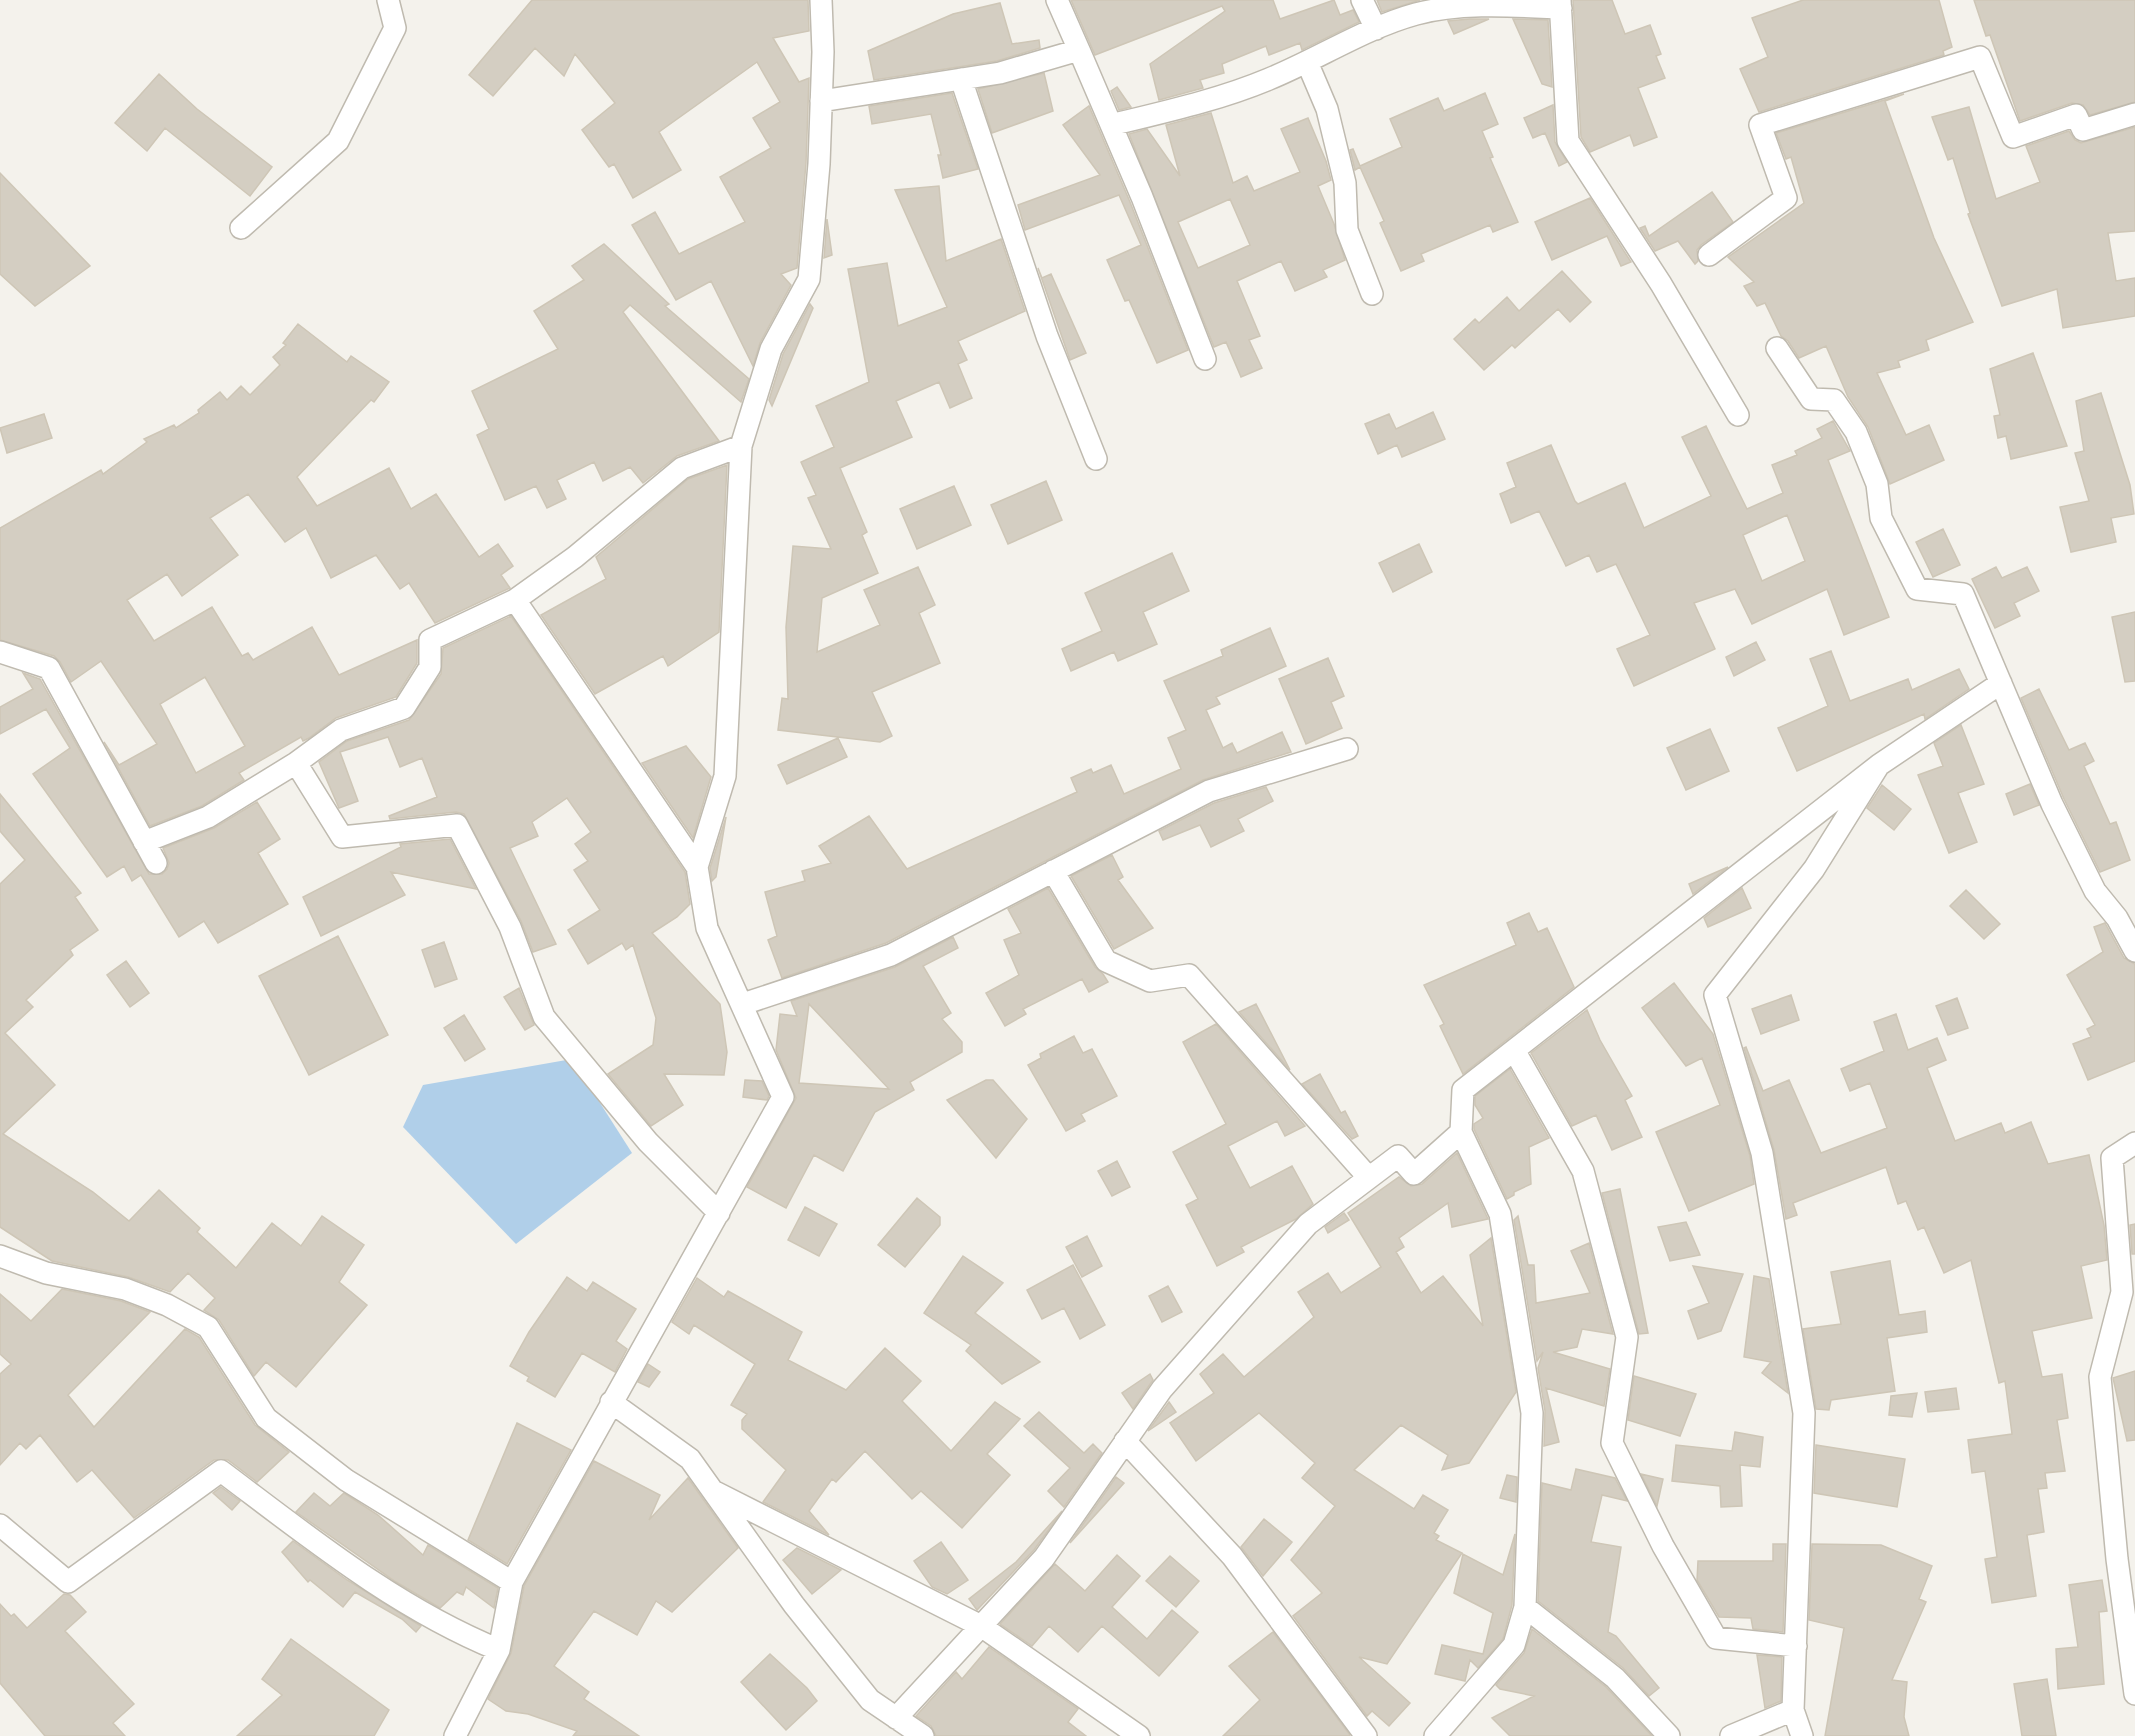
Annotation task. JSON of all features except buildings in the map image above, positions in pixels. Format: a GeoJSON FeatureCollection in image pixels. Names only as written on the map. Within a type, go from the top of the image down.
{"type":"FeatureCollection","features":[{"type":"Feature","properties":{"kind":"street"},"geometry":{"type":"LineString","coordinates":[[241,228],[338,141],[395,28],[388,0]]}},
{"type":"Feature","properties":{"kind":"street"},"geometry":{"type":"LineString","coordinates":[[697,867],[725,776],[741,446],[771,349],[809,279],[821,100],[823,52],[821,0]]}},
{"type":"Feature","properties":{"kind":"street"},"geometry":{"type":"LineString","coordinates":[[1057,0],[1111,125],[1205,359]]}},
{"type":"Feature","properties":{"kind":"street"},"geometry":{"type":"LineString","coordinates":[[1362,0],[1376,29]]}},
{"type":"Feature","properties":{"kind":"street"},"geometry":{"type":"LineString","coordinates":[[1111,125],[1180,108],[1256,84],[1376,29],[1414,15],[1438,10],[1561,4],[1568,141],[1660,284],[1738,415]]}},
{"type":"Feature","properties":{"kind":"street"},"geometry":{"type":"LineString","coordinates":[[821,100],[1000,73],[1079,50]]}},
{"type":"Feature","properties":{"kind":"street"},"geometry":{"type":"LineString","coordinates":[[1709,255],[1786,198],[1760,125],[1980,57],[2013,137],[2076,115],[2084,130],[2135,114]]}},
{"type":"Feature","properties":{"kind":"street"},"geometry":{"type":"LineString","coordinates":[[1307,62],[1327,109],[1345,183],[1347,230],[1372,294]]}},
{"type":"Feature","properties":{"kind":"street"},"geometry":{"type":"LineString","coordinates":[[961,79],[1047,336],[1096,459]]}},
{"type":"Feature","properties":{"kind":"street"},"geometry":{"type":"LineString","coordinates":[[1777,348],[1811,399],[1834,400],[1856,432],[1877,484],[1881,518],[1917,589],[1963,594],[2052,804],[2095,891],[2117,918],[2135,951]]}},
{"type":"Feature","properties":{"kind":"street"},"geometry":{"type":"LineString","coordinates":[[144,842],[208,817],[296,763],[341,730],[404,708],[430,667],[430,640],[515,600],[575,557],[682,468],[741,446]]}},
{"type":"Feature","properties":{"kind":"street"},"geometry":{"type":"LineString","coordinates":[[455,1736],[499,1650],[512,1582],[783,1097],[707,928],[697,867],[515,600]]}},
{"type":"Feature","properties":{"kind":"street"},"geometry":{"type":"LineString","coordinates":[[0,652],[49,668],[156,864]]}},
{"type":"Feature","properties":{"kind":"street"},"geometry":{"type":"LineString","coordinates":[[1435,1736],[1514,1645],[1525,1607],[1532,1413],[1500,1214],[1461,1132],[1463,1090],[1879,765],[2001,683]]}},
{"type":"Feature","properties":{"kind":"street"},"geometry":{"type":"LineString","coordinates":[[743,1004],[891,955],[1209,791],[1347,749]]}},
{"type":"Feature","properties":{"kind":"street"},"geometry":{"type":"LineString","coordinates":[[296,763],[342,837],[457,825],[510,927],[544,1017],[648,1142],[719,1213]]}},
{"type":"Feature","properties":{"kind":"street"},"geometry":{"type":"LineString","coordinates":[[1802,1736],[1793,1710],[1804,1413],[1762,1153],[1715,995],[1814,869],[1879,765]]}},
{"type":"Feature","properties":{"kind":"street"},"geometry":{"type":"LineString","coordinates":[[1053,871],[1106,962],[1150,981],[1189,975],[1369,1178]]}},
{"type":"Feature","properties":{"kind":"street"},"geometry":{"type":"LineString","coordinates":[[1514,1050],[1583,1171],[1627,1337],[1612,1443],[1663,1546],[1716,1638],[1796,1647]]}},
{"type":"Feature","properties":{"kind":"street"},"geometry":{"type":"LineString","coordinates":[[896,1718],[1044,1558],[1162,1389],[1308,1224],[1398,1156],[1414,1174],[1461,1132]]}},
{"type":"Feature","properties":{"kind":"street"},"geometry":{"type":"LineString","coordinates":[[2135,1143],[2112,1158],[2122,1292],[2100,1377],[2117,1559],[2135,1694]]}},
{"type":"Feature","properties":{"kind":"street"},"geometry":{"type":"LineString","coordinates":[[0,1256],[46,1273],[126,1289],[167,1305],[208,1327],[266,1418],[346,1480],[512,1582]]}},
{"type":"Feature","properties":{"kind":"street"},"geometry":{"type":"LineString","coordinates":[[611,1402],[690,1459],[794,1605],[863,1692],[870,1700],[923,1736]]}},
{"type":"Feature","properties":{"kind":"street"},"geometry":{"type":"LineString","coordinates":[[1125,1441],[1232,1556],[1366,1736]]}},
{"type":"Feature","properties":{"kind":"street"},"geometry":{"type":"LineString","coordinates":[[0,1525],[68,1582],[221,1472],[338,1559],[457,1632],[499,1650]]}},
{"type":"Feature","properties":{"kind":"street"},"geometry":{"type":"LineString","coordinates":[[713,1491],[981,1626],[1139,1736]]}},
{"type":"Feature","properties":{"kind":"street"},"geometry":{"type":"LineString","coordinates":[[1525,1607],[1615,1678],[1669,1736]]}},
{"type":"Feature","properties":{"kind":"street"},"geometry":{"type":"LineString","coordinates":[[1731,1736],[1793,1710]]}},
{"type":"Feature","properties":{"kind":"water"},"geometry":{"type":"Polygon","coordinates":[[[572,1059],[632,1153],[516,1244],[403,1127],[423,1085],[572,1059]]]}}]}
